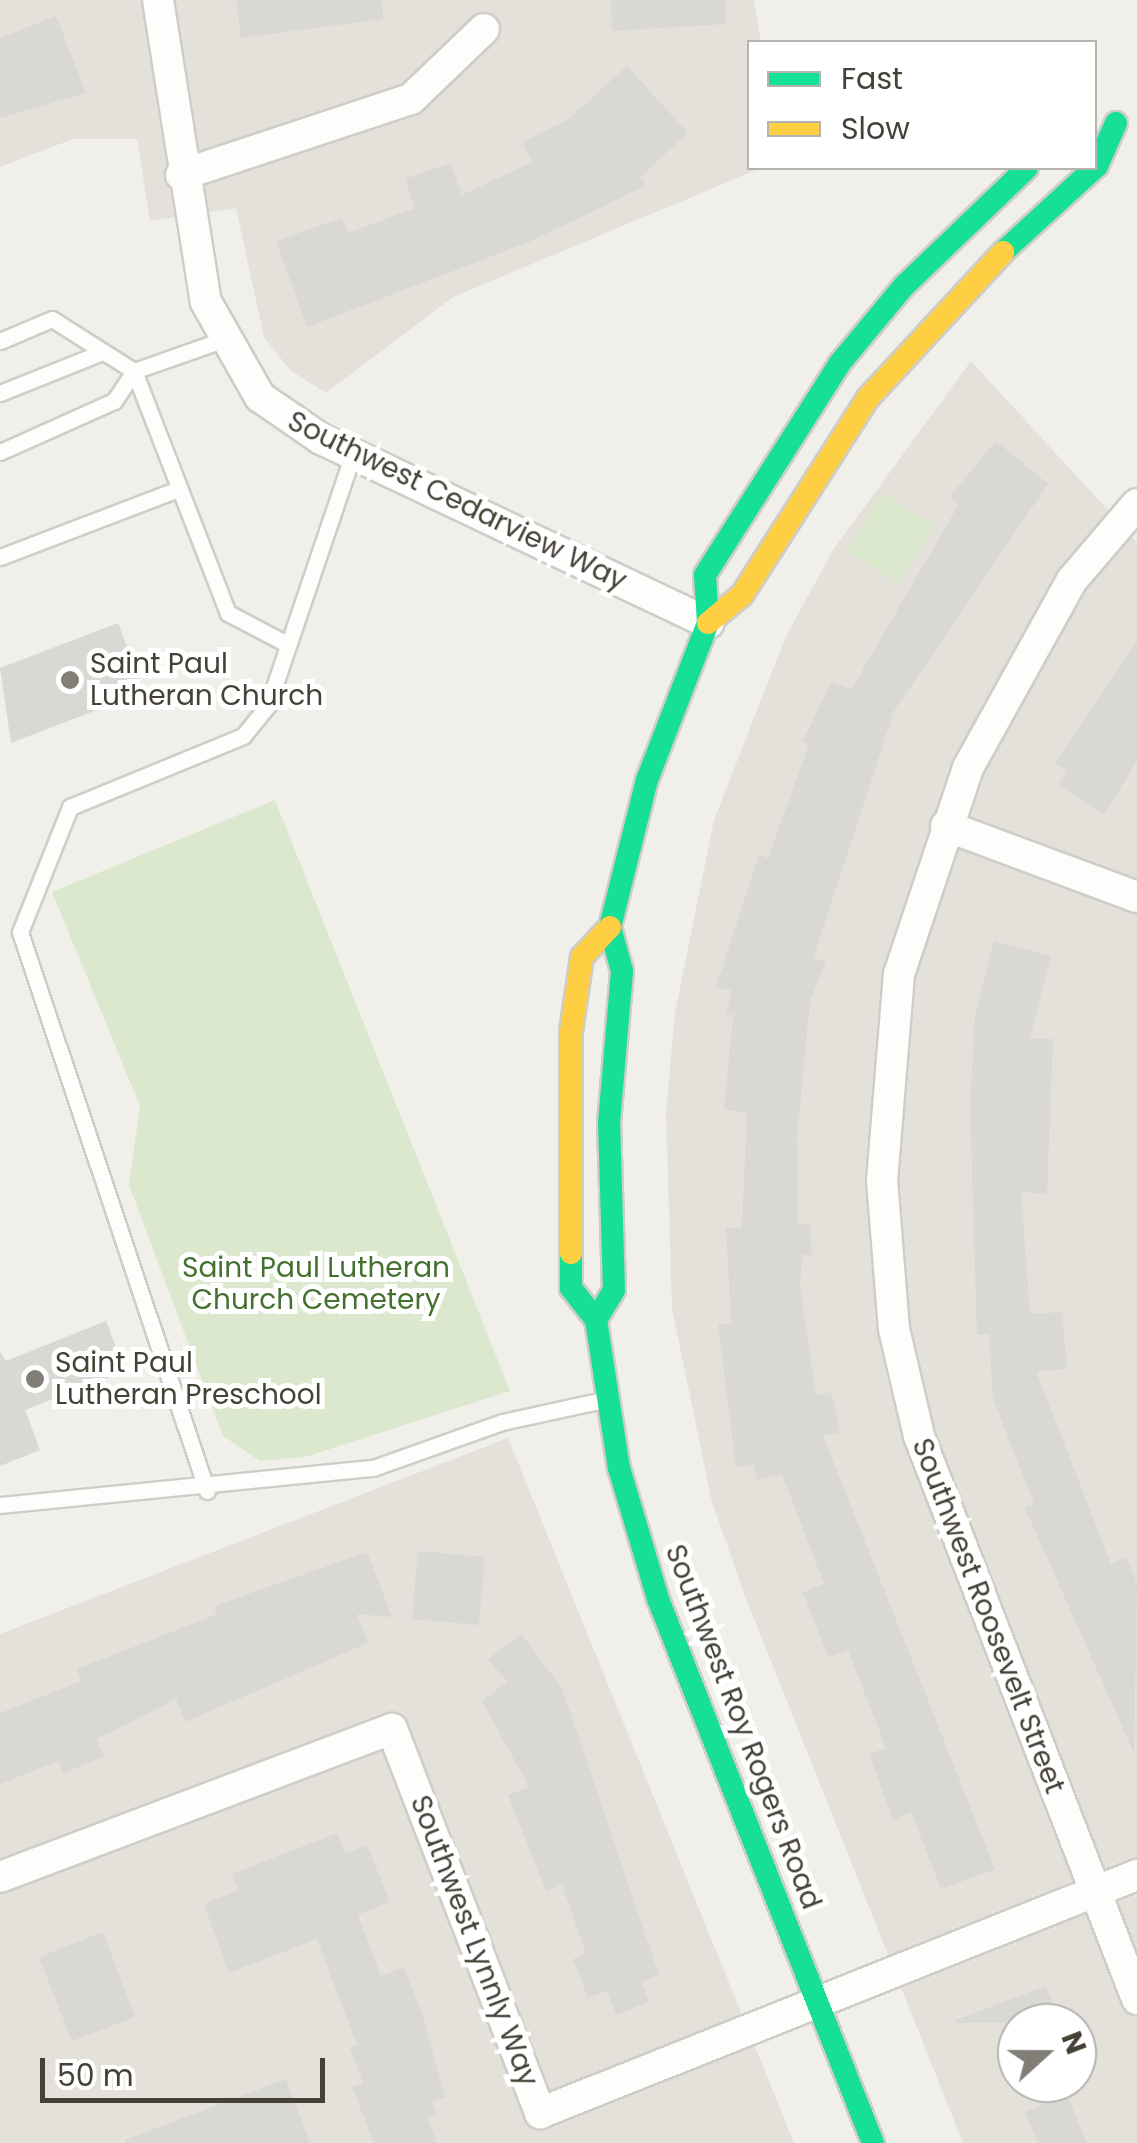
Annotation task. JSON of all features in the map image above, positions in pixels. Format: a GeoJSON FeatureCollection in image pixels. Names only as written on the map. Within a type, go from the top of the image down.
{"type":"FeatureCollection","features":[{"type":"Feature","properties":{"kind":"main road","name":"Southwest Roy Rogers Road"},"geometry":{"type":"LineString","coordinates":[[1097,166],[1105,125],[1137,109]]}},
{"type":"Feature","properties":{"kind":"main road","name":"Southwest Roy Rogers Road"},"geometry":{"type":"LineString","coordinates":[[596,1320],[614,1290],[609,1122],[622,971],[610,928],[647,780],[708,623],[705,575],[794,424],[904,286],[1025,170]]}},
{"type":"Feature","properties":{"kind":"main road","name":"Southwest Roy Rogers Road"},"geometry":{"type":"LineString","coordinates":[[708,623],[742,595],[868,398],[956,295],[1093,170]]}},
{"type":"Feature","properties":{"kind":"main road","name":"Southwest Roy Rogers Road"},"geometry":{"type":"LineString","coordinates":[[610,928],[582,956],[566,1118],[571,1288],[596,1320],[607,1399],[658,1598],[873,2143]]}},
{"type":"Feature","properties":{"kind":"street","name":"Southwest Cedarview Way"},"geometry":{"type":"LineString","coordinates":[[158,0],[181,175],[222,340],[272,407],[352,454],[708,623]]}},
{"type":"Feature","properties":{"kind":"street"},"geometry":{"type":"LineString","coordinates":[[181,175],[411,98],[484,29]]}},
{"type":"Feature","properties":{"kind":"street","name":"Southwest Roosevelt Street"},"geometry":{"type":"LineString","coordinates":[[1137,504],[1045,622],[991,716],[910,926],[886,1061],[883,1227],[894,1330],[945,1512],[1137,2000]]}},
{"type":"Feature","properties":{"kind":"street"},"geometry":{"type":"LineString","coordinates":[[946,826],[1137,898]]}},
{"type":"Feature","properties":{"kind":"street","name":"Southwest Lynnly Way"},"geometry":{"type":"LineString","coordinates":[[0,1877],[392,1729],[540,2113],[1137,1875]]}},
{"type":"Feature","properties":{"kind":"lane"},"geometry":{"type":"LineString","coordinates":[[0,341],[52,320],[134,371],[228,613],[283,642]]}},
{"type":"Feature","properties":{"kind":"lane"},"geometry":{"type":"LineString","coordinates":[[0,452],[114,401],[134,371],[222,340]]}},
{"type":"Feature","properties":{"kind":"lane"},"geometry":{"type":"LineString","coordinates":[[0,393],[100,352]]}},
{"type":"Feature","properties":{"kind":"lane"},"geometry":{"type":"LineString","coordinates":[[207,1492],[20,932],[70,807],[243,736],[268,705],[283,642],[352,454]]}},
{"type":"Feature","properties":{"kind":"lane"},"geometry":{"type":"LineString","coordinates":[[0,557],[178,489]]}},
{"type":"Feature","properties":{"kind":"lane"},"geometry":{"type":"LineString","coordinates":[[0,1505],[207,1492],[373,1468],[502,1422],[607,1399]]}},
{"type":"Feature","properties":{"kind":"shaded area"},"geometry":{"type":"Polygon","coordinates":[[[0,0],[754,0],[761,40],[747,40],[747,170],[756,170],[453,297],[326,393],[290,370],[264,337],[236,208],[150,221],[137,139],[73,139],[0,167],[0,0]]]}},
{"type":"Feature","properties":{"kind":"shaded area"},"geometry":{"type":"Polygon","coordinates":[[[971,361],[1137,542],[1137,2143],[963,2143],[745,1596],[712,1502],[672,1309],[666,1112],[675,1013],[714,820],[786,636],[833,550],[971,361]]]}},
{"type":"Feature","properties":{"kind":"shaded area"},"geometry":{"type":"Polygon","coordinates":[[[508,1438],[794,2143],[0,2143],[0,1634],[508,1438]]]}},
{"type":"Feature","properties":{"kind":"green space"},"geometry":{"type":"Polygon","coordinates":[[[882,493],[934,525],[899,584],[846,551],[882,493]]]}},
{"type":"Feature","properties":{"kind":"green space","name":"Saint Paul Lutheran Church Cemetery"},"geometry":{"type":"Polygon","coordinates":[[[275,800],[510,1391],[305,1457],[260,1461],[223,1436],[129,1185],[140,1106],[52,892],[275,800]]]}},
{"type":"Feature","properties":{"kind":"building"},"geometry":{"type":"Polygon","coordinates":[[[236,0],[382,0],[383,19],[241,38],[236,0]]]}},
{"type":"Feature","properties":{"kind":"building"},"geometry":{"type":"Polygon","coordinates":[[[611,0],[725,0],[726,24],[612,31],[611,0]]]}},
{"type":"Feature","properties":{"kind":"building"},"geometry":{"type":"Polygon","coordinates":[[[56,16],[86,93],[0,118],[0,38],[56,16]]]}},
{"type":"Feature","properties":{"kind":"building"},"geometry":{"type":"Polygon","coordinates":[[[627,66],[688,133],[640,177],[647,185],[529,242],[307,327],[276,241],[342,218],[348,233],[415,208],[405,179],[450,163],[462,195],[532,162],[522,142],[567,120],[627,66]]]}},
{"type":"Feature","properties":{"kind":"building"},"geometry":{"type":"Polygon","coordinates":[[[996,441],[1048,484],[894,711],[813,959],[826,961],[810,1001],[797,1138],[798,1224],[810,1224],[812,1255],[802,1255],[800,1286],[816,1395],[831,1392],[840,1432],[823,1436],[995,1869],[941,1889],[911,1812],[893,1820],[869,1754],[886,1748],[848,1650],[828,1657],[803,1592],[824,1584],[782,1474],[757,1480],[754,1464],[736,1467],[718,1325],[731,1323],[726,1228],[742,1227],[747,1112],[724,1110],[733,1015],[726,1014],[732,991],[716,987],[759,855],[768,858],[809,744],[803,741],[832,681],[851,690],[959,504],[950,496],[996,441]]]}},
{"type":"Feature","properties":{"kind":"building","name":"Saint Paul Lutheran Church"},"geometry":{"type":"Polygon","coordinates":[[[118,623],[144,692],[11,743],[0,668],[118,623]]]}},
{"type":"Feature","properties":{"kind":"building"},"geometry":{"type":"Polygon","coordinates":[[[1137,641],[1137,761],[1104,814],[1058,785],[1067,770],[1055,763],[1137,641]]]}},
{"type":"Feature","properties":{"kind":"building"},"geometry":{"type":"Polygon","coordinates":[[[994,941],[1051,956],[1030,1038],[1053,1039],[1047,1194],[1021,1192],[1030,1314],[1062,1312],[1067,1369],[1036,1371],[1111,1564],[1127,1557],[1137,1584],[1134,1753],[1025,1508],[1034,1504],[993,1398],[989,1334],[977,1335],[970,1106],[975,1015],[994,941]]]}},
{"type":"Feature","properties":{"kind":"building"},"geometry":{"type":"Polygon","coordinates":[[[106,1321],[125,1371],[25,1410],[40,1450],[0,1466],[0,1352],[6,1361],[106,1321]]]}},
{"type":"Feature","properties":{"kind":"building"},"geometry":{"type":"Polygon","coordinates":[[[418,1551],[485,1557],[479,1625],[412,1619],[418,1551]]]}},
{"type":"Feature","properties":{"kind":"building"},"geometry":{"type":"Polygon","coordinates":[[[367,1552],[392,1617],[357,1614],[368,1643],[185,1722],[176,1699],[97,1739],[104,1757],[63,1773],[59,1761],[0,1784],[0,1713],[81,1681],[77,1669],[217,1614],[214,1606],[367,1552]]]}},
{"type":"Feature","properties":{"kind":"building"},"geometry":{"type":"Polygon","coordinates":[[[521,1634],[562,1688],[659,1975],[641,1982],[649,2002],[616,2015],[607,1991],[588,1998],[573,1959],[586,1954],[562,1885],[546,1891],[508,1795],[529,1787],[482,1701],[507,1682],[488,1659],[521,1634]]]}},
{"type":"Feature","properties":{"kind":"building"},"geometry":{"type":"Polygon","coordinates":[[[337,1833],[345,1853],[367,1845],[390,1902],[358,1915],[381,1976],[404,1967],[423,2017],[445,2097],[432,2102],[437,2115],[428,2119],[437,2143],[374,2143],[352,2087],[363,2083],[350,2048],[357,2045],[317,1939],[229,1973],[204,1904],[239,1890],[232,1874],[337,1833]]]}},
{"type":"Feature","properties":{"kind":"building"},"geometry":{"type":"Polygon","coordinates":[[[103,1932],[135,2017],[72,2041],[39,1957],[103,1932]]]}},
{"type":"Feature","properties":{"kind":"building"},"geometry":{"type":"Polygon","coordinates":[[[1046,1986],[1052,2003],[1001,2003],[1046,1986]]]}},
{"type":"Feature","properties":{"kind":"building"},"geometry":{"type":"Polygon","coordinates":[[[997,2005],[997,2023],[956,2020],[997,2005]]]}},
{"type":"Feature","properties":{"kind":"building"},"geometry":{"type":"Polygon","coordinates":[[[286,2079],[310,2143],[125,2143],[125,2140],[286,2079]]]}},
{"type":"Feature","properties":{"kind":"building"},"geometry":{"type":"Polygon","coordinates":[[[1047,2103],[1070,2103],[1087,2143],[1038,2143],[1025,2112],[1047,2103]]]}},
{"type":"Feature","properties":{"kind":"traffic: fast"},"geometry":{"type":"LineString","coordinates":[[1097,166],[1116,123]]}},
{"type":"Feature","properties":{"kind":"traffic: fast"},"geometry":{"type":"LineString","coordinates":[[596,1320],[614,1290],[609,1123],[622,971],[610,927],[647,780],[708,623],[705,575],[840,363],[904,286],[1025,170]]}},
{"type":"Feature","properties":{"kind":"traffic: fast"},"geometry":{"type":"LineString","coordinates":[[1003,252],[1093,170]]}},
{"type":"Feature","properties":{"kind":"traffic: fast"},"geometry":{"type":"LineString","coordinates":[[571,1253],[571,1288],[596,1320],[619,1468],[658,1599],[873,2143]]}},
{"type":"Feature","properties":{"kind":"traffic: slow"},"geometry":{"type":"LineString","coordinates":[[708,623],[742,595],[868,398],[1003,252]]}},
{"type":"Feature","properties":{"kind":"traffic: slow"},"geometry":{"type":"LineString","coordinates":[[571,1253],[571,1032],[582,957],[610,927]]}},
{"type":"Feature","properties":{"kind":"place","name":"Saint Paul Lutheran Church"},"geometry":{"type":"Point","coordinates":[70,680]}},
{"type":"Feature","properties":{"kind":"place","name":"Saint Paul Lutheran Preschool"},"geometry":{"type":"Point","coordinates":[35,1379]}}]}
